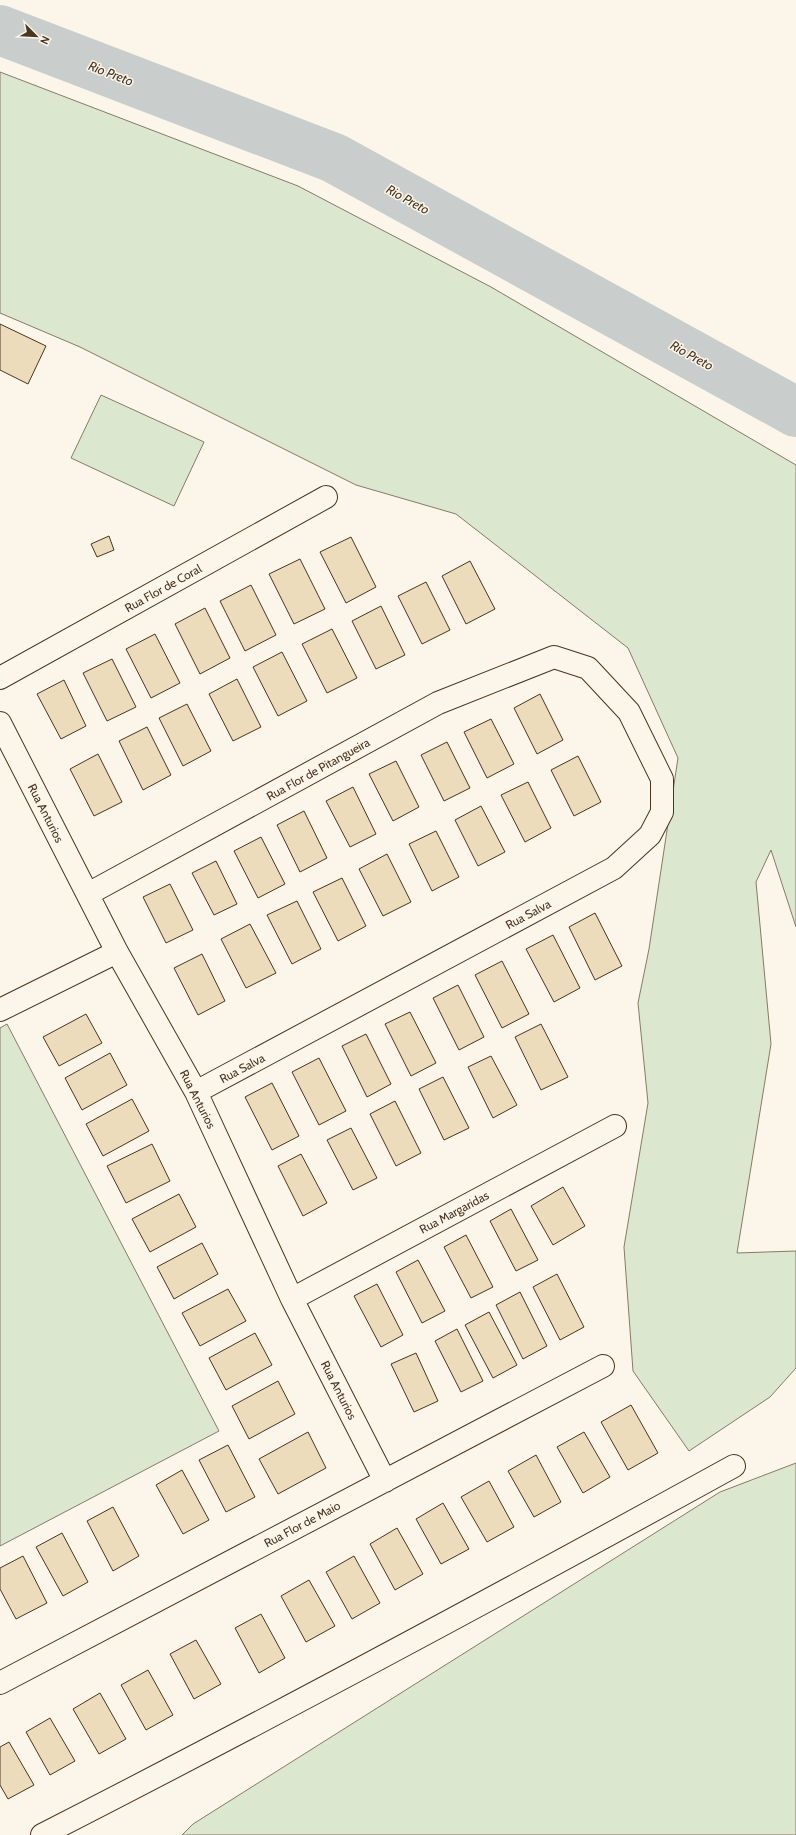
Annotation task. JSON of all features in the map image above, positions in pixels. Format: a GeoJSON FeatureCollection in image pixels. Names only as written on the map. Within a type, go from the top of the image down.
{"type":"FeatureCollection","features":[{"type":"Feature","properties":{"kind":"street","name":"Rua Flor de Coral"},"geometry":{"type":"LineString","coordinates":[[0,678],[326,497]]}},
{"type":"Feature","properties":{"kind":"street","name":"Rua Flor de Pitangueira"},"geometry":{"type":"LineString","coordinates":[[88,894],[438,703],[554,657]]}},
{"type":"Feature","properties":{"kind":"street","name":"Rua Salva"},"geometry":{"type":"LineString","coordinates":[[196,1092],[614,868],[650,835],[662,812],[662,779],[629,712],[588,668],[554,657]]}},
{"type":"Feature","properties":{"kind":"street","name":"Rua Anturios"},"geometry":{"type":"LineString","coordinates":[[3,737],[88,894],[117,952],[196,1092],[292,1299],[385,1481]]}},
{"type":"Feature","properties":{"kind":"street"},"geometry":{"type":"LineString","coordinates":[[0,1010],[117,952]]}},
{"type":"Feature","properties":{"kind":"street","name":"Rua Margaridas"},"geometry":{"type":"LineString","coordinates":[[292,1299],[615,1126]]}},
{"type":"Feature","properties":{"kind":"street","name":"Rua Flor de Maio"},"geometry":{"type":"LineString","coordinates":[[0,1683],[603,1366]]}},
{"type":"Feature","properties":{"kind":"street"},"geometry":{"type":"LineString","coordinates":[[42,1835],[219,1744],[487,1602],[734,1466]]}},
{"type":"Feature","properties":{"kind":"green space"},"geometry":{"type":"Polygon","coordinates":[[[0,72],[298,186],[491,287],[796,465],[796,927],[771,850],[756,882],[771,1044],[737,1253],[796,1251],[796,1368],[770,1397],[689,1451],[633,1371],[624,1247],[648,1103],[638,1003],[649,949],[678,758],[628,648],[456,514],[356,485],[80,347],[0,313],[0,72]]]}},
{"type":"Feature","properties":{"kind":"green space"},"geometry":{"type":"Polygon","coordinates":[[[101,395],[204,442],[174,506],[71,458],[101,395]]]}},
{"type":"Feature","properties":{"kind":"green space"},"geometry":{"type":"Polygon","coordinates":[[[7,1024],[219,1431],[0,1546],[0,1028],[7,1024]]]}},
{"type":"Feature","properties":{"kind":"green space"},"geometry":{"type":"Polygon","coordinates":[[[796,1463],[796,1835],[182,1835],[193,1824],[720,1492],[796,1463]]]}},
{"type":"Feature","properties":{"kind":"building"},"geometry":{"type":"Polygon","coordinates":[[[0,324],[46,346],[28,384],[0,370],[0,324]]]}},
{"type":"Feature","properties":{"kind":"building"},"geometry":{"type":"Polygon","coordinates":[[[109,536],[114,550],[97,557],[91,544],[109,536]]]}},
{"type":"Feature","properties":{"kind":"building"},"geometry":{"type":"Polygon","coordinates":[[[351,537],[376,587],[346,603],[320,552],[351,537]]]}},
{"type":"Feature","properties":{"kind":"building"},"geometry":{"type":"Polygon","coordinates":[[[300,559],[325,609],[294,624],[269,574],[300,559]]]}},
{"type":"Feature","properties":{"kind":"building"},"geometry":{"type":"Polygon","coordinates":[[[470,561],[495,609],[466,624],[442,576],[470,561]]]}},
{"type":"Feature","properties":{"kind":"building"},"geometry":{"type":"Polygon","coordinates":[[[426,582],[450,630],[422,644],[398,596],[426,582]]]}},
{"type":"Feature","properties":{"kind":"building"},"geometry":{"type":"Polygon","coordinates":[[[251,585],[276,635],[245,651],[220,601],[251,585]]]}},
{"type":"Feature","properties":{"kind":"building"},"geometry":{"type":"Polygon","coordinates":[[[381,606],[405,655],[376,669],[352,621],[381,606]]]}},
{"type":"Feature","properties":{"kind":"building"},"geometry":{"type":"Polygon","coordinates":[[[205,608],[230,658],[200,674],[175,624],[205,608]]]}},
{"type":"Feature","properties":{"kind":"building"},"geometry":{"type":"Polygon","coordinates":[[[332,629],[357,678],[327,693],[302,644],[332,629]]]}},
{"type":"Feature","properties":{"kind":"building"},"geometry":{"type":"Polygon","coordinates":[[[155,634],[180,683],[151,698],[126,649],[155,634]]]}},
{"type":"Feature","properties":{"kind":"building"},"geometry":{"type":"Polygon","coordinates":[[[282,652],[307,701],[278,716],[253,667],[282,652]]]}},
{"type":"Feature","properties":{"kind":"building"},"geometry":{"type":"Polygon","coordinates":[[[112,659],[136,707],[107,721],[83,673],[112,659]]]}},
{"type":"Feature","properties":{"kind":"building"},"geometry":{"type":"Polygon","coordinates":[[[237,679],[261,727],[233,741],[209,694],[237,679]]]}},
{"type":"Feature","properties":{"kind":"building"},"geometry":{"type":"Polygon","coordinates":[[[64,680],[86,726],[61,739],[37,694],[64,680]]]}},
{"type":"Feature","properties":{"kind":"building"},"geometry":{"type":"Polygon","coordinates":[[[540,694],[563,740],[537,754],[514,708],[540,694]]]}},
{"type":"Feature","properties":{"kind":"building"},"geometry":{"type":"Polygon","coordinates":[[[187,704],[211,751],[183,766],[159,718],[187,704]]]}},
{"type":"Feature","properties":{"kind":"building"},"geometry":{"type":"Polygon","coordinates":[[[491,719],[514,764],[487,778],[464,732],[491,719]]]}},
{"type":"Feature","properties":{"kind":"building"},"geometry":{"type":"Polygon","coordinates":[[[147,727],[171,775],[143,790],[119,741],[147,727]]]}},
{"type":"Feature","properties":{"kind":"building"},"geometry":{"type":"Polygon","coordinates":[[[447,742],[470,788],[444,801],[421,755],[447,742]]]}},
{"type":"Feature","properties":{"kind":"building"},"geometry":{"type":"Polygon","coordinates":[[[98,754],[122,802],[94,816],[70,769],[98,754]]]}},
{"type":"Feature","properties":{"kind":"building"},"geometry":{"type":"Polygon","coordinates":[[[578,756],[601,802],[574,816],[551,770],[578,756]]]}},
{"type":"Feature","properties":{"kind":"building"},"geometry":{"type":"Polygon","coordinates":[[[396,761],[419,807],[393,821],[369,774],[396,761]]]}},
{"type":"Feature","properties":{"kind":"building"},"geometry":{"type":"Polygon","coordinates":[[[528,782],[551,828],[525,842],[501,795],[528,782]]]}},
{"type":"Feature","properties":{"kind":"building"},"geometry":{"type":"Polygon","coordinates":[[[353,787],[376,834],[350,847],[326,801],[353,787]]]}},
{"type":"Feature","properties":{"kind":"building"},"geometry":{"type":"Polygon","coordinates":[[[481,806],[505,852],[478,866],[455,820],[481,806]]]}},
{"type":"Feature","properties":{"kind":"building"},"geometry":{"type":"Polygon","coordinates":[[[304,811],[327,858],[300,872],[277,825],[304,811]]]}},
{"type":"Feature","properties":{"kind":"building"},"geometry":{"type":"Polygon","coordinates":[[[436,831],[459,877],[432,891],[409,844],[436,831]]]}},
{"type":"Feature","properties":{"kind":"building"},"geometry":{"type":"Polygon","coordinates":[[[261,837],[285,884],[258,898],[234,851],[261,837]]]}},
{"type":"Feature","properties":{"kind":"building"},"geometry":{"type":"Polygon","coordinates":[[[387,854],[411,902],[383,916],[359,869],[387,854]]]}},
{"type":"Feature","properties":{"kind":"building"},"geometry":{"type":"Polygon","coordinates":[[[216,861],[237,904],[214,915],[192,873],[216,861]]]}},
{"type":"Feature","properties":{"kind":"building"},"geometry":{"type":"Polygon","coordinates":[[[342,878],[366,926],[338,941],[313,892],[342,878]]]}},
{"type":"Feature","properties":{"kind":"building"},"geometry":{"type":"Polygon","coordinates":[[[170,884],[193,930],[166,943],[143,897],[170,884]]]}},
{"type":"Feature","properties":{"kind":"building"},"geometry":{"type":"Polygon","coordinates":[[[297,901],[321,949],[292,964],[267,915],[297,901]]]}},
{"type":"Feature","properties":{"kind":"building"},"geometry":{"type":"Polygon","coordinates":[[[595,913],[622,966],[595,980],[569,927],[595,913]]]}},
{"type":"Feature","properties":{"kind":"building"},"geometry":{"type":"Polygon","coordinates":[[[250,924],[276,973],[246,988],[221,939],[250,924]]]}},
{"type":"Feature","properties":{"kind":"building"},"geometry":{"type":"Polygon","coordinates":[[[553,935],[580,988],[554,1002],[526,949],[553,935]]]}},
{"type":"Feature","properties":{"kind":"building"},"geometry":{"type":"Polygon","coordinates":[[[202,954],[225,1001],[198,1015],[174,968],[202,954]]]}},
{"type":"Feature","properties":{"kind":"building"},"geometry":{"type":"Polygon","coordinates":[[[502,961],[529,1014],[502,1028],[475,975],[502,961]]]}},
{"type":"Feature","properties":{"kind":"building"},"geometry":{"type":"Polygon","coordinates":[[[458,985],[484,1037],[459,1050],[433,998],[458,985]]]}},
{"type":"Feature","properties":{"kind":"building"},"geometry":{"type":"Polygon","coordinates":[[[410,1012],[436,1063],[411,1076],[385,1024],[410,1012]]]}},
{"type":"Feature","properties":{"kind":"building"},"geometry":{"type":"Polygon","coordinates":[[[86,1014],[102,1043],[59,1066],[43,1037],[86,1014]]]}},
{"type":"Feature","properties":{"kind":"building"},"geometry":{"type":"Polygon","coordinates":[[[541,1024],[568,1077],[541,1090],[515,1037],[541,1024]]]}},
{"type":"Feature","properties":{"kind":"building"},"geometry":{"type":"Polygon","coordinates":[[[366,1034],[391,1084],[367,1097],[342,1046],[366,1034]]]}},
{"type":"Feature","properties":{"kind":"building"},"geometry":{"type":"Polygon","coordinates":[[[110,1053],[127,1085],[82,1110],[65,1078],[110,1053]]]}},
{"type":"Feature","properties":{"kind":"building"},"geometry":{"type":"Polygon","coordinates":[[[491,1056],[517,1105],[493,1118],[468,1067],[491,1056]]]}},
{"type":"Feature","properties":{"kind":"building"},"geometry":{"type":"Polygon","coordinates":[[[319,1058],[346,1111],[319,1125],[292,1072],[319,1058]]]}},
{"type":"Feature","properties":{"kind":"building"},"geometry":{"type":"Polygon","coordinates":[[[443,1077],[469,1128],[444,1140],[419,1089],[443,1077]]]}},
{"type":"Feature","properties":{"kind":"building"},"geometry":{"type":"Polygon","coordinates":[[[272,1083],[299,1136],[272,1150],[245,1097],[272,1083]]]}},
{"type":"Feature","properties":{"kind":"building"},"geometry":{"type":"Polygon","coordinates":[[[132,1099],[149,1131],[103,1156],[86,1124],[132,1099]]]}},
{"type":"Feature","properties":{"kind":"building"},"geometry":{"type":"Polygon","coordinates":[[[395,1101],[421,1153],[396,1166],[370,1114],[395,1101]]]}},
{"type":"Feature","properties":{"kind":"building"},"geometry":{"type":"Polygon","coordinates":[[[351,1128],[377,1178],[353,1190],[327,1140],[351,1128]]]}},
{"type":"Feature","properties":{"kind":"building"},"geometry":{"type":"Polygon","coordinates":[[[152,1144],[170,1181],[126,1203],[107,1166],[152,1144]]]}},
{"type":"Feature","properties":{"kind":"building"},"geometry":{"type":"Polygon","coordinates":[[[301,1154],[327,1203],[303,1216],[278,1166],[301,1154]]]}},
{"type":"Feature","properties":{"kind":"building"},"geometry":{"type":"Polygon","coordinates":[[[563,1187],[585,1226],[553,1245],[531,1206],[563,1187]]]}},
{"type":"Feature","properties":{"kind":"building"},"geometry":{"type":"Polygon","coordinates":[[[179,1194],[196,1227],[150,1252],[132,1219],[179,1194]]]}},
{"type":"Feature","properties":{"kind":"building"},"geometry":{"type":"Polygon","coordinates":[[[511,1209],[538,1260],[516,1271],[490,1221],[511,1209]]]}},
{"type":"Feature","properties":{"kind":"building"},"geometry":{"type":"Polygon","coordinates":[[[466,1235],[493,1287],[471,1298],[444,1247],[466,1235]]]}},
{"type":"Feature","properties":{"kind":"building"},"geometry":{"type":"Polygon","coordinates":[[[202,1243],[218,1274],[174,1299],[157,1267],[202,1243]]]}},
{"type":"Feature","properties":{"kind":"building"},"geometry":{"type":"Polygon","coordinates":[[[418,1260],[445,1311],[422,1323],[396,1272],[418,1260]]]}},
{"type":"Feature","properties":{"kind":"building"},"geometry":{"type":"Polygon","coordinates":[[[557,1274],[584,1327],[560,1340],[533,1287],[557,1274]]]}},
{"type":"Feature","properties":{"kind":"building"},"geometry":{"type":"Polygon","coordinates":[[[377,1284],[403,1335],[381,1347],[354,1296],[377,1284]]]}},
{"type":"Feature","properties":{"kind":"building"},"geometry":{"type":"Polygon","coordinates":[[[228,1289],[246,1321],[200,1346],[182,1313],[228,1289]]]}},
{"type":"Feature","properties":{"kind":"building"},"geometry":{"type":"Polygon","coordinates":[[[520,1292],[547,1346],[523,1359],[496,1305],[520,1292]]]}},
{"type":"Feature","properties":{"kind":"building"},"geometry":{"type":"Polygon","coordinates":[[[489,1312],[517,1365],[493,1378],[465,1325],[489,1312]]]}},
{"type":"Feature","properties":{"kind":"building"},"geometry":{"type":"Polygon","coordinates":[[[457,1329],[483,1381],[461,1392],[435,1341],[457,1329]]]}},
{"type":"Feature","properties":{"kind":"building"},"geometry":{"type":"Polygon","coordinates":[[[255,1333],[272,1365],[226,1390],[209,1358],[255,1333]]]}},
{"type":"Feature","properties":{"kind":"building"},"geometry":{"type":"Polygon","coordinates":[[[416,1353],[438,1401],[414,1412],[391,1364],[416,1353]]]}},
{"type":"Feature","properties":{"kind":"building"},"geometry":{"type":"Polygon","coordinates":[[[278,1381],[295,1414],[249,1439],[232,1406],[278,1381]]]}},
{"type":"Feature","properties":{"kind":"building"},"geometry":{"type":"Polygon","coordinates":[[[631,1405],[658,1453],[628,1470],[601,1422],[631,1405]]]}},
{"type":"Feature","properties":{"kind":"building"},"geometry":{"type":"Polygon","coordinates":[[[308,1432],[326,1468],[278,1494],[259,1459],[308,1432]]]}},
{"type":"Feature","properties":{"kind":"building"},"geometry":{"type":"Polygon","coordinates":[[[584,1432],[610,1477],[583,1493],[557,1447],[584,1432]]]}},
{"type":"Feature","properties":{"kind":"building"},"geometry":{"type":"Polygon","coordinates":[[[228,1445],[255,1497],[226,1512],[199,1460],[228,1445]]]}},
{"type":"Feature","properties":{"kind":"building"},"geometry":{"type":"Polygon","coordinates":[[[536,1455],[561,1502],[534,1517],[508,1471],[536,1455]]]}},
{"type":"Feature","properties":{"kind":"building"},"geometry":{"type":"Polygon","coordinates":[[[182,1470],[209,1520],[183,1534],[156,1485],[182,1470]]]}},
{"type":"Feature","properties":{"kind":"building"},"geometry":{"type":"Polygon","coordinates":[[[489,1481],[514,1527],[487,1542],[461,1497],[489,1481]]]}},
{"type":"Feature","properties":{"kind":"building"},"geometry":{"type":"Polygon","coordinates":[[[443,1503],[469,1549],[441,1564],[416,1519],[443,1503]]]}},
{"type":"Feature","properties":{"kind":"building"},"geometry":{"type":"Polygon","coordinates":[[[113,1507],[139,1556],[113,1571],[87,1521],[113,1507]]]}},
{"type":"Feature","properties":{"kind":"building"},"geometry":{"type":"Polygon","coordinates":[[[397,1528],[423,1574],[395,1590],[370,1544],[397,1528]]]}},
{"type":"Feature","properties":{"kind":"building"},"geometry":{"type":"Polygon","coordinates":[[[62,1533],[88,1582],[63,1596],[36,1547],[62,1533]]]}},
{"type":"Feature","properties":{"kind":"building"},"geometry":{"type":"Polygon","coordinates":[[[23,1556],[47,1603],[16,1619],[0,1589],[0,1568],[23,1556]]]}},
{"type":"Feature","properties":{"kind":"building"},"geometry":{"type":"Polygon","coordinates":[[[354,1556],[380,1603],[352,1619],[326,1572],[354,1556]]]}},
{"type":"Feature","properties":{"kind":"building"},"geometry":{"type":"Polygon","coordinates":[[[309,1580],[335,1626],[306,1642],[281,1596],[309,1580]]]}},
{"type":"Feature","properties":{"kind":"building"},"geometry":{"type":"Polygon","coordinates":[[[261,1614],[285,1658],[259,1673],[235,1628],[261,1614]]]}},
{"type":"Feature","properties":{"kind":"building"},"geometry":{"type":"Polygon","coordinates":[[[196,1640],[221,1684],[194,1699],[170,1654],[196,1640]]]}},
{"type":"Feature","properties":{"kind":"building"},"geometry":{"type":"Polygon","coordinates":[[[148,1670],[173,1715],[146,1730],[121,1685],[148,1670]]]}},
{"type":"Feature","properties":{"kind":"building"},"geometry":{"type":"Polygon","coordinates":[[[100,1693],[126,1739],[99,1754],[73,1709],[100,1693]]]}},
{"type":"Feature","properties":{"kind":"building"},"geometry":{"type":"Polygon","coordinates":[[[50,1718],[75,1761],[50,1775],[26,1732],[50,1718]]]}},
{"type":"Feature","properties":{"kind":"building"},"geometry":{"type":"Polygon","coordinates":[[[9,1742],[34,1785],[8,1799],[0,1785],[0,1747],[9,1742]]]}},
{"type":"Feature","properties":{"kind":"waterway","name":"Rio Preto"},"geometry":{"type":"LineString","coordinates":[[0,30],[334,158],[796,412]]}}]}
